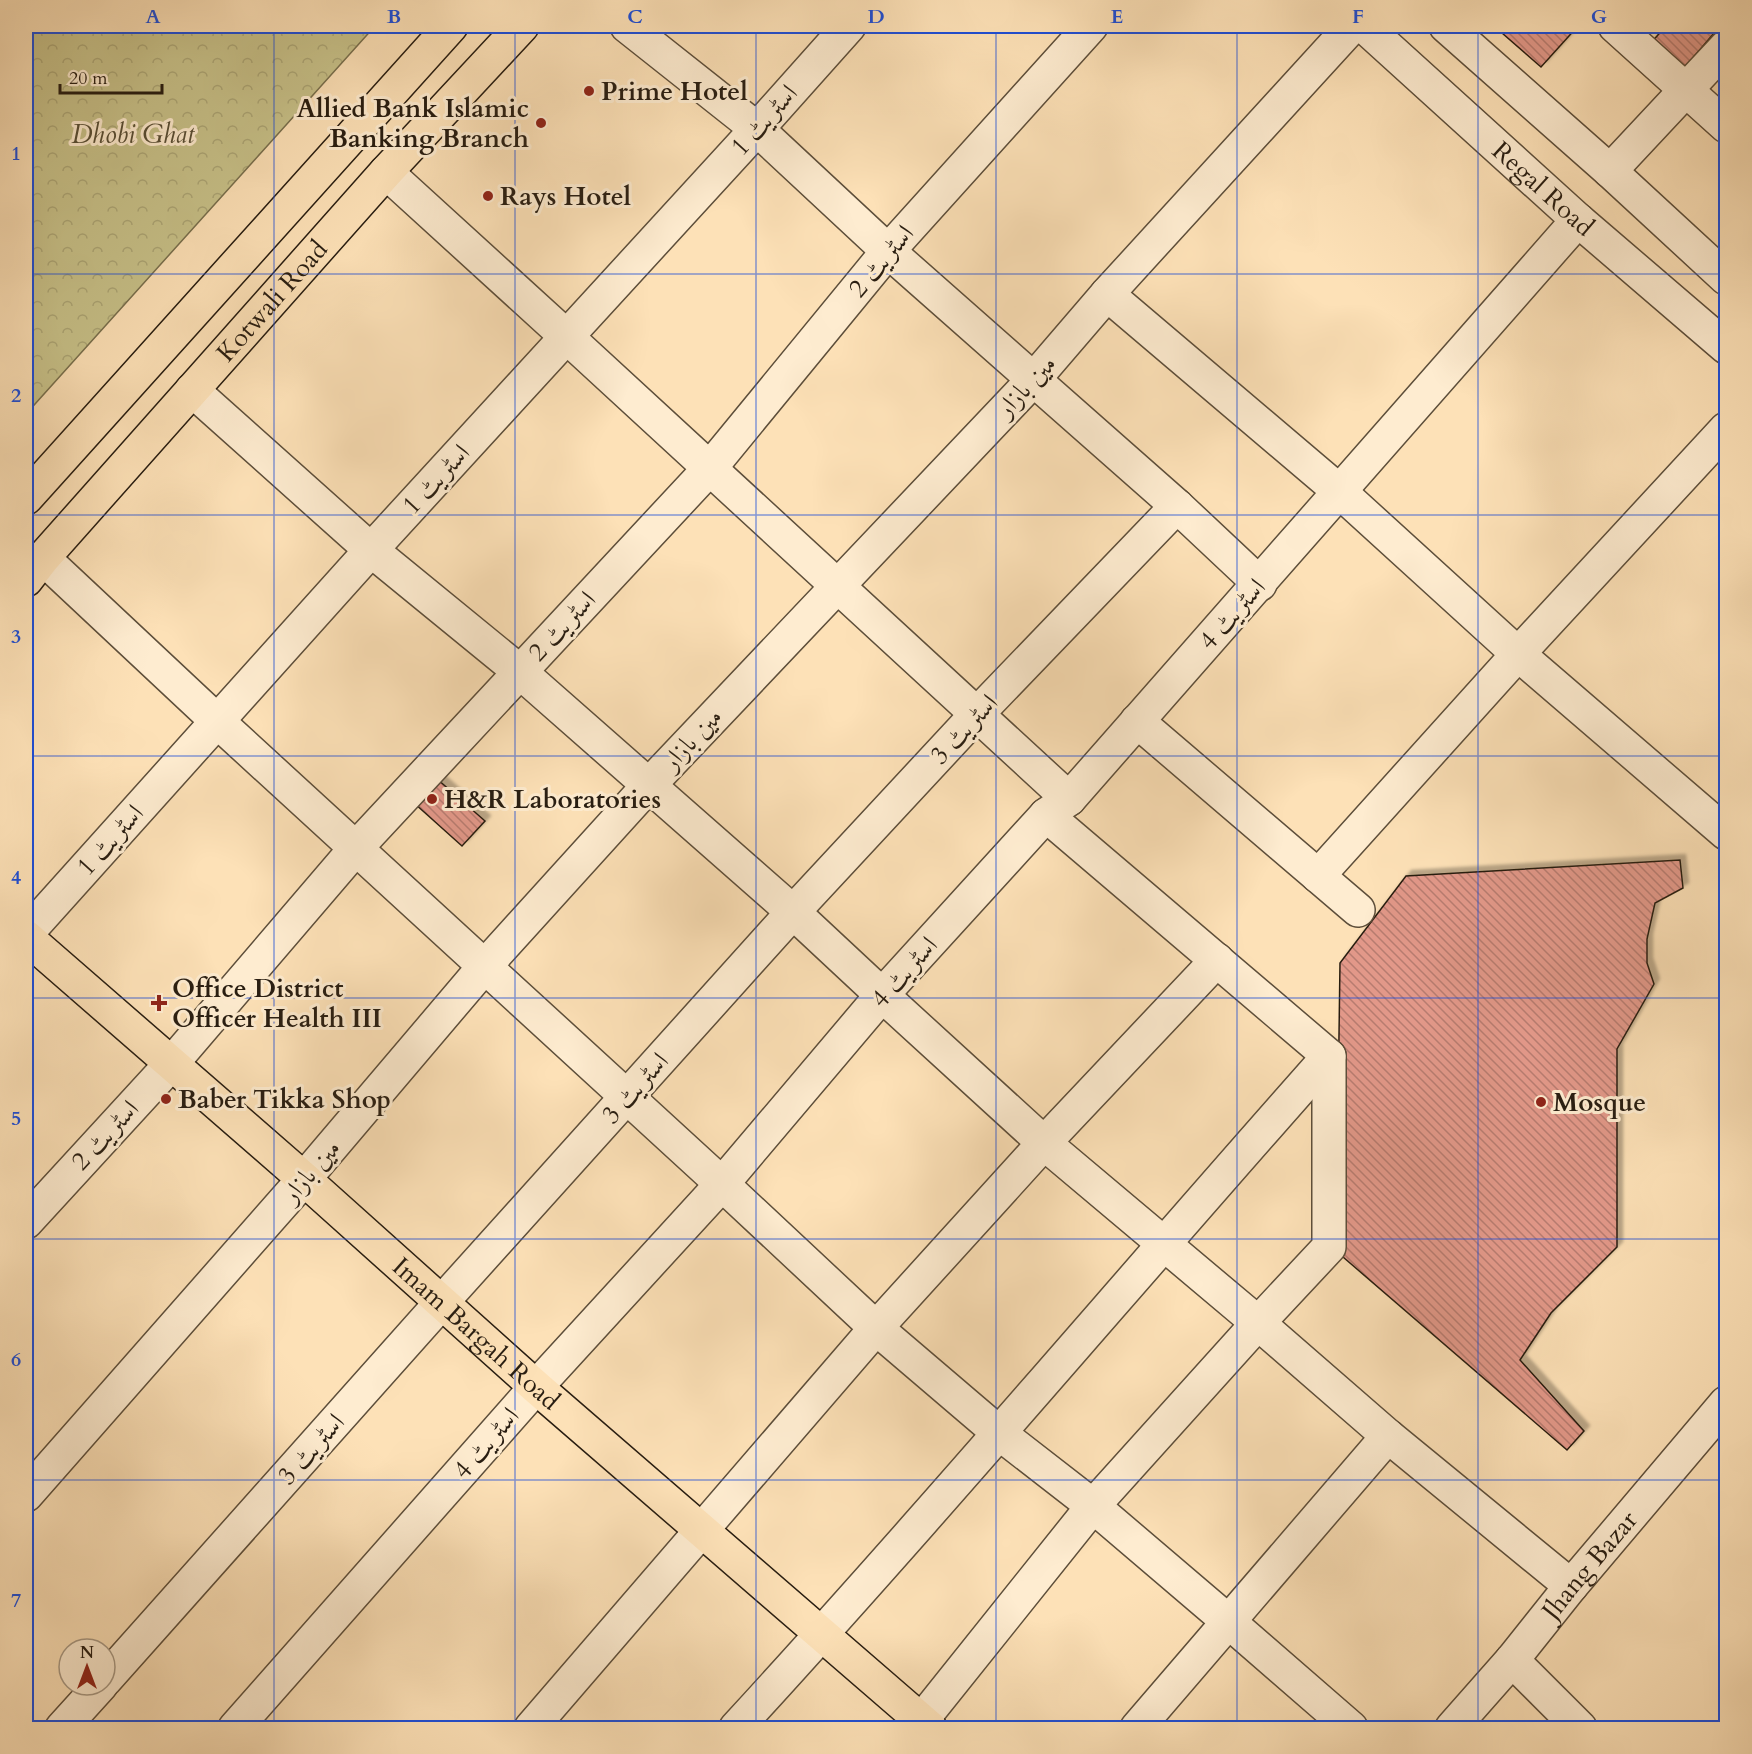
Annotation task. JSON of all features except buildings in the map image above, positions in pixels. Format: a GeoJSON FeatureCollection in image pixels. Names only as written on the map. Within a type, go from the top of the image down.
{"type":"FeatureCollection","features":[{"type":"Feature","properties":{"kind":"main road","name":"Kotwali Road"},"geometry":{"type":"LineString","coordinates":[[26,498],[451,26]]}},
{"type":"Feature","properties":{"kind":"main road","name":"Kotwali Road"},"geometry":{"type":"LineString","coordinates":[[34,569],[386,172],[522,26]]}},
{"type":"Feature","properties":{"kind":"main road","name":"Imam Bargah Road"},"geometry":{"type":"LineString","coordinates":[[26,936],[304,1179],[536,1387],[925,1724]]}},
{"type":"Feature","properties":{"kind":"street"},"geometry":{"type":"LineString","coordinates":[[627,26],[757,129],[888,251],[1177,506],[1260,584]]}},
{"type":"Feature","properties":{"kind":"street","name":"اسٹریٹ 1"},"geometry":{"type":"LineString","coordinates":[[26,936],[371,550],[849,26]]}},
{"type":"Feature","properties":{"kind":"street","name":"اسٹریٹ 2"},"geometry":{"type":"LineString","coordinates":[[26,1222],[172,1063],[356,848],[710,468],[888,251],[1091,26]]}},
{"type":"Feature","properties":{"kind":"street","name":"مین بازار"},"geometry":{"type":"LineString","coordinates":[[26,1495],[304,1179],[484,967],[649,785],[1034,379],[1107,294],[1352,26]]}},
{"type":"Feature","properties":{"kind":"street","name":"Regal Road"},"geometry":{"type":"LineString","coordinates":[[1364,26],[1578,220],[1726,347]]}},
{"type":"Feature","properties":{"kind":"street"},"geometry":{"type":"LineString","coordinates":[[1446,26],[1610,171],[1726,278]]}},
{"type":"Feature","properties":{"kind":"street"},"geometry":{"type":"LineString","coordinates":[[1615,26],[1726,126]]}},
{"type":"Feature","properties":{"kind":"street"},"geometry":{"type":"LineString","coordinates":[[1610,171],[1726,47]]}},
{"type":"Feature","properties":{"kind":"street"},"geometry":{"type":"LineString","coordinates":[[386,172],[977,714],[1058,807],[1217,960],[1329,1056],[1329,1247],[1093,1506],[925,1724]]}},
{"type":"Feature","properties":{"kind":"street","name":"اسٹریٹ 4"},"geometry":{"type":"LineString","coordinates":[[235,1728],[536,1387],[722,1184],[882,995],[1058,807],[1260,584],[1578,220]]}},
{"type":"Feature","properties":{"kind":"street"},"geometry":{"type":"LineString","coordinates":[[1107,294],[1339,491],[1518,654],[1726,833]]}},
{"type":"Feature","properties":{"kind":"street"},"geometry":{"type":"LineString","coordinates":[[192,390],[371,550],[519,671],[793,912],[1044,1143],[1388,1436],[1571,1586]]}},
{"type":"Feature","properties":{"kind":"street"},"geometry":{"type":"LineString","coordinates":[[1318,876],[1518,654],[1726,429]]}},
{"type":"Feature","properties":{"kind":"street","name":"اسٹریٹ 3"},"geometry":{"type":"LineString","coordinates":[[117,1667],[793,912],[977,714],[1177,506]]}},
{"type":"Feature","properties":{"kind":"street"},"geometry":{"type":"LineString","coordinates":[[34,569],[217,721],[876,1328],[999,1433],[1093,1506],[1352,1728]]}},
{"type":"Feature","properties":{"kind":"street"},"geometry":{"type":"LineString","coordinates":[[1137,721],[1358,910]]}},
{"type":"Feature","properties":{"kind":"street"},"geometry":{"type":"LineString","coordinates":[[531,1728],[876,1328],[1044,1143],[1217,960]]}},
{"type":"Feature","properties":{"kind":"street"},"geometry":{"type":"LineString","coordinates":[[736,1728],[821,1635],[1329,1056]]}},
{"type":"Feature","properties":{"kind":"street","name":"Jhang Bazar"},"geometry":{"type":"LineString","coordinates":[[1452,1728],[1512,1660],[1571,1586],[1726,1403]]}},
{"type":"Feature","properties":{"kind":"street"},"geometry":{"type":"LineString","coordinates":[[1137,1728],[1388,1436]]}},
{"type":"Feature","properties":{"kind":"street"},"geometry":{"type":"LineString","coordinates":[[1512,1660],[1580,1728]]}},
{"type":"Feature","properties":{"kind":"street"},"geometry":{"type":"LineString","coordinates":[[62,1728],[90,1697]]}},
{"type":"Feature","properties":{"kind":"green space","name":"Dhobi Ghat"},"geometry":{"type":"Polygon","coordinates":[[[26,26],[375,26],[26,414],[26,26]]]}},
{"type":"Feature","properties":{"kind":"place","name":"Prime Hotel"},"geometry":{"type":"Point","coordinates":[589,91]}},
{"type":"Feature","properties":{"kind":"place","name":"Allied Bank Islamic Banking Branch"},"geometry":{"type":"Point","coordinates":[541,123]}},
{"type":"Feature","properties":{"kind":"place","name":"Rays Hotel"},"geometry":{"type":"Point","coordinates":[488,196]}},
{"type":"Feature","properties":{"kind":"place","name":"H&R Laboratories"},"geometry":{"type":"Point","coordinates":[432,799]}},
{"type":"Feature","properties":{"kind":"place","name":"Office District Officer Health III"},"geometry":{"type":"Point","coordinates":[159,1003]}},
{"type":"Feature","properties":{"kind":"place","name":"Baber Tikka Shop"},"geometry":{"type":"Point","coordinates":[166,1099]}},
{"type":"Feature","properties":{"kind":"place","name":"Mosque"},"geometry":{"type":"Point","coordinates":[1541,1102]}}]}
